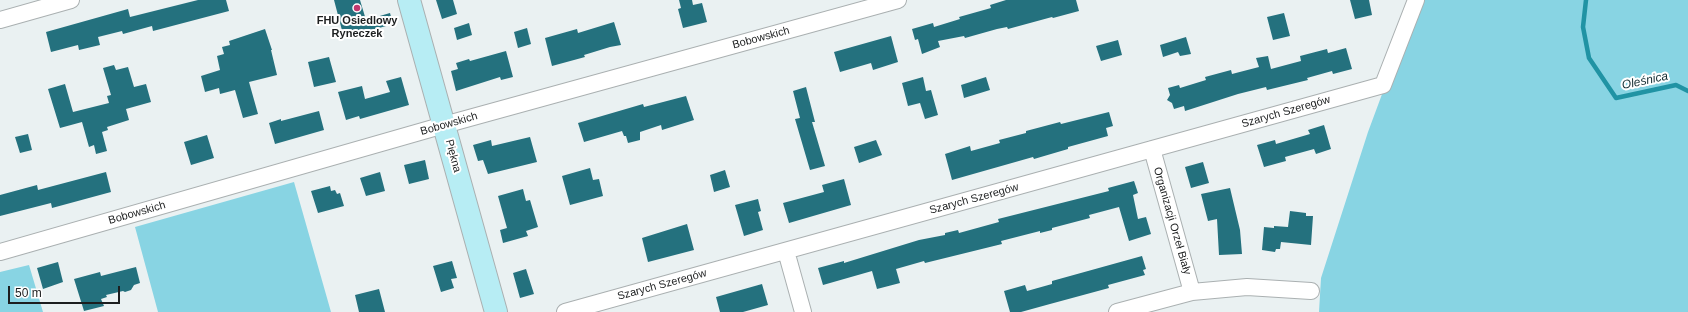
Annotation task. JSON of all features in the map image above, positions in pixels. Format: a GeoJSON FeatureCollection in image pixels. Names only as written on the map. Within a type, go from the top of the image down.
{"type":"FeatureCollection","features":[{"type":"Feature","properties":{"kind":"street"},"geometry":{"type":"LineString","coordinates":[[0,20],[71,0]]}},
{"type":"Feature","properties":{"kind":"street","name":"Piękna"},"geometry":{"type":"LineString","coordinates":[[410,0],[493,311]]}},
{"type":"Feature","properties":{"kind":"street","name":"Bobowskich"},"geometry":{"type":"LineString","coordinates":[[0,252],[444,125],[898,0]]}},
{"type":"Feature","properties":{"kind":"street","name":"Szarych Szeregów"},"geometry":{"type":"LineString","coordinates":[[565,312],[1383,85],[1416,0]]}},
{"type":"Feature","properties":{"kind":"street","name":"Organizacji Orzeł Biały"},"geometry":{"type":"LineString","coordinates":[[1152,149],[1192,292]]}},
{"type":"Feature","properties":{"kind":"street"},"geometry":{"type":"LineString","coordinates":[[786,251],[803,312]]}},
{"type":"Feature","properties":{"kind":"street"},"geometry":{"type":"LineString","coordinates":[[1117,312],[1192,292],[1247,287],[1311,291]]}},
{"type":"Feature","properties":{"kind":"shaded area"},"geometry":{"type":"Polygon","coordinates":[[[1417,0],[1688,0],[1688,312],[1319,312],[1321,278],[1368,132],[1417,0]]]}},
{"type":"Feature","properties":{"kind":"shaded area"},"geometry":{"type":"Polygon","coordinates":[[[294,182],[331,312],[158,312],[135,227],[294,182]]]}},
{"type":"Feature","properties":{"kind":"shaded area"},"geometry":{"type":"Polygon","coordinates":[[[29,265],[43,312],[0,312],[0,272],[29,265]]]}},
{"type":"Feature","properties":{"kind":"building"},"geometry":{"type":"Polygon","coordinates":[[[198,0],[226,0],[229,11],[153,31],[152,26],[123,34],[122,31],[98,37],[100,45],[79,50],[78,45],[51,52],[46,32],[128,9],[130,17],[198,0]]]}},
{"type":"Feature","properties":{"kind":"building"},"geometry":{"type":"Polygon","coordinates":[[[334,0],[360,0],[366,20],[390,13],[393,24],[344,38],[334,0]]]}},
{"type":"Feature","properties":{"kind":"building"},"geometry":{"type":"Polygon","coordinates":[[[436,0],[453,0],[457,14],[442,19],[436,0]]]}},
{"type":"Feature","properties":{"kind":"building"},"geometry":{"type":"Polygon","coordinates":[[[679,0],[692,0],[693,5],[702,3],[707,22],[683,28],[678,9],[681,8],[679,0]]]}},
{"type":"Feature","properties":{"kind":"building"},"geometry":{"type":"Polygon","coordinates":[[[1006,0],[1076,0],[1079,11],[1008,29],[1007,27],[965,38],[964,36],[938,41],[940,47],[922,54],[918,39],[915,40],[912,29],[933,23],[934,27],[960,19],[959,17],[991,8],[990,5],[1006,0]]]}},
{"type":"Feature","properties":{"kind":"building"},"geometry":{"type":"Polygon","coordinates":[[[1350,0],[1369,0],[1372,15],[1355,19],[1350,0]]]}},
{"type":"Feature","properties":{"kind":"building"},"geometry":{"type":"Polygon","coordinates":[[[1284,13],[1290,36],[1273,40],[1267,17],[1284,13]]]}},
{"type":"Feature","properties":{"kind":"building"},"geometry":{"type":"Polygon","coordinates":[[[614,22],[621,45],[610,47],[584,55],[585,57],[552,66],[545,38],[577,29],[578,33],[614,22]]]}},
{"type":"Feature","properties":{"kind":"building"},"geometry":{"type":"Polygon","coordinates":[[[469,23],[472,35],[457,40],[454,28],[469,23]]]}},
{"type":"Feature","properties":{"kind":"building"},"geometry":{"type":"Polygon","coordinates":[[[527,28],[531,44],[518,48],[514,32],[527,28]]]}},
{"type":"Feature","properties":{"kind":"building"},"geometry":{"type":"Polygon","coordinates":[[[265,29],[272,50],[277,75],[249,82],[258,114],[243,118],[235,90],[220,94],[219,88],[205,92],[201,76],[220,70],[217,56],[224,54],[222,47],[230,45],[229,41],[265,29]]]}},
{"type":"Feature","properties":{"kind":"building"},"geometry":{"type":"Polygon","coordinates":[[[891,36],[898,62],[873,70],[871,63],[840,72],[834,52],[891,36]]]}},
{"type":"Feature","properties":{"kind":"building"},"geometry":{"type":"Polygon","coordinates":[[[1186,37],[1191,54],[1180,56],[1178,52],[1163,57],[1160,45],[1186,37]]]}},
{"type":"Feature","properties":{"kind":"building"},"geometry":{"type":"Polygon","coordinates":[[[1118,40],[1122,55],[1101,61],[1096,46],[1118,40]]]}},
{"type":"Feature","properties":{"kind":"building"},"geometry":{"type":"Polygon","coordinates":[[[1346,48],[1352,69],[1333,74],[1332,71],[1307,78],[1308,80],[1267,90],[1266,87],[1238,94],[1185,111],[1184,106],[1174,109],[1172,103],[1167,100],[1170,95],[1168,88],[1179,85],[1180,88],[1206,80],[1205,77],[1231,70],[1232,74],[1259,67],[1256,58],[1268,56],[1271,69],[1301,61],[1300,56],[1327,49],[1328,53],[1346,48]]]}},
{"type":"Feature","properties":{"kind":"building"},"geometry":{"type":"Polygon","coordinates":[[[506,51],[513,77],[501,80],[500,77],[456,91],[451,71],[458,69],[456,63],[469,59],[470,61],[506,51]]]}},
{"type":"Feature","properties":{"kind":"building"},"geometry":{"type":"Polygon","coordinates":[[[329,57],[336,82],[314,87],[308,62],[329,57]]]}},
{"type":"Feature","properties":{"kind":"building"},"geometry":{"type":"Polygon","coordinates":[[[114,65],[116,70],[128,67],[134,87],[146,84],[151,102],[126,109],[129,120],[107,127],[108,130],[102,132],[107,151],[96,154],[94,145],[89,147],[82,122],[60,128],[48,89],[65,84],[73,112],[109,103],[107,96],[111,95],[103,68],[114,65]]]}},
{"type":"Feature","properties":{"kind":"building"},"geometry":{"type":"Polygon","coordinates":[[[401,77],[409,105],[360,119],[359,116],[346,120],[338,92],[362,86],[365,99],[390,92],[386,81],[401,77]]]}},
{"type":"Feature","properties":{"kind":"building"},"geometry":{"type":"Polygon","coordinates":[[[923,77],[926,91],[931,90],[938,115],[925,119],[920,103],[908,106],[902,83],[923,77]]]}},
{"type":"Feature","properties":{"kind":"building"},"geometry":{"type":"Polygon","coordinates":[[[986,77],[990,90],[964,98],[961,85],[986,77]]]}},
{"type":"Feature","properties":{"kind":"building"},"geometry":{"type":"Polygon","coordinates":[[[806,87],[815,122],[812,122],[825,166],[810,170],[795,119],[800,118],[793,91],[806,87]]]}},
{"type":"Feature","properties":{"kind":"building"},"geometry":{"type":"Polygon","coordinates":[[[686,96],[694,120],[662,130],[661,125],[640,132],[640,140],[628,143],[626,136],[624,136],[622,131],[584,142],[578,123],[643,104],[644,107],[686,96]]]}},
{"type":"Feature","properties":{"kind":"building"},"geometry":{"type":"Polygon","coordinates":[[[319,111],[324,130],[275,144],[269,123],[319,111]]]}},
{"type":"Feature","properties":{"kind":"building"},"geometry":{"type":"Polygon","coordinates":[[[1109,112],[1113,126],[1106,128],[1108,136],[1068,147],[1068,149],[1034,159],[1033,157],[952,180],[945,154],[970,146],[971,151],[1000,143],[999,140],[1026,133],[1026,131],[1109,112]]]}},
{"type":"Feature","properties":{"kind":"building"},"geometry":{"type":"Polygon","coordinates":[[[1324,125],[1331,149],[1316,154],[1314,149],[1285,157],[1286,161],[1264,167],[1257,145],[1275,140],[1276,144],[1310,134],[1308,130],[1324,125]]]}},
{"type":"Feature","properties":{"kind":"building"},"geometry":{"type":"Polygon","coordinates":[[[28,134],[32,150],[20,153],[15,137],[28,134]]]}},
{"type":"Feature","properties":{"kind":"building"},"geometry":{"type":"Polygon","coordinates":[[[207,135],[214,158],[191,165],[184,142],[207,135]]]}},
{"type":"Feature","properties":{"kind":"building"},"geometry":{"type":"Polygon","coordinates":[[[530,137],[537,162],[488,174],[483,160],[478,161],[473,145],[491,140],[492,146],[530,137]]]}},
{"type":"Feature","properties":{"kind":"building"},"geometry":{"type":"Polygon","coordinates":[[[876,140],[882,155],[859,163],[854,147],[876,140]]]}},
{"type":"Feature","properties":{"kind":"building"},"geometry":{"type":"Polygon","coordinates":[[[425,160],[429,179],[409,184],[404,165],[425,160]]]}},
{"type":"Feature","properties":{"kind":"building"},"geometry":{"type":"Polygon","coordinates":[[[1203,162],[1209,183],[1191,188],[1185,167],[1203,162]]]}},
{"type":"Feature","properties":{"kind":"building"},"geometry":{"type":"Polygon","coordinates":[[[590,168],[593,180],[599,179],[603,196],[570,205],[562,176],[590,168]]]}},
{"type":"Feature","properties":{"kind":"building"},"geometry":{"type":"Polygon","coordinates":[[[725,170],[730,187],[714,192],[710,175],[725,170]]]}},
{"type":"Feature","properties":{"kind":"building"},"geometry":{"type":"Polygon","coordinates":[[[106,172],[111,192],[52,208],[51,203],[0,216],[0,195],[37,185],[38,190],[106,172]]]}},
{"type":"Feature","properties":{"kind":"building"},"geometry":{"type":"Polygon","coordinates":[[[380,172],[385,191],[366,196],[360,178],[380,172]]]}},
{"type":"Feature","properties":{"kind":"building"},"geometry":{"type":"Polygon","coordinates":[[[844,179],[851,205],[789,223],[783,203],[824,192],[822,185],[844,179]]]}},
{"type":"Feature","properties":{"kind":"building"},"geometry":{"type":"Polygon","coordinates":[[[1134,181],[1138,193],[1133,195],[1138,219],[1146,217],[1151,234],[1129,241],[1119,207],[1089,215],[1090,218],[1052,228],[1052,230],[1040,233],[1040,231],[1001,241],[1002,244],[925,263],[924,261],[896,269],[900,283],[877,289],[872,271],[823,285],[818,268],[844,261],[844,263],[919,240],[945,235],[945,233],[958,230],[959,233],[999,222],[998,219],[1109,191],[1108,188],[1134,181]]]}},
{"type":"Feature","properties":{"kind":"building"},"geometry":{"type":"Polygon","coordinates":[[[330,186],[331,191],[335,190],[337,194],[340,193],[344,206],[318,213],[311,191],[330,186]]]}},
{"type":"Feature","properties":{"kind":"building"},"geometry":{"type":"Polygon","coordinates":[[[1230,188],[1240,230],[1242,254],[1219,255],[1217,219],[1208,221],[1201,194],[1230,188]]]}},
{"type":"Feature","properties":{"kind":"building"},"geometry":{"type":"Polygon","coordinates":[[[523,189],[526,201],[530,200],[538,227],[526,231],[528,236],[503,243],[500,230],[507,228],[498,196],[523,189]]]}},
{"type":"Feature","properties":{"kind":"building"},"geometry":{"type":"Polygon","coordinates":[[[758,199],[761,211],[758,212],[763,230],[744,236],[735,205],[758,199]]]}},
{"type":"Feature","properties":{"kind":"building"},"geometry":{"type":"Polygon","coordinates":[[[1290,211],[1306,213],[1306,216],[1313,216],[1311,245],[1281,242],[1280,249],[1276,249],[1275,252],[1262,250],[1264,227],[1288,227],[1290,211]]]}},
{"type":"Feature","properties":{"kind":"building"},"geometry":{"type":"Polygon","coordinates":[[[687,224],[694,250],[648,262],[642,238],[687,224]]]}},
{"type":"Feature","properties":{"kind":"building"},"geometry":{"type":"Polygon","coordinates":[[[1142,256],[1146,269],[1143,270],[1145,275],[1108,285],[1109,288],[1021,312],[1010,312],[1004,291],[1025,285],[1027,291],[1052,284],[1052,281],[1142,256]]]}},
{"type":"Feature","properties":{"kind":"building"},"geometry":{"type":"Polygon","coordinates":[[[452,261],[457,278],[451,279],[454,288],[441,292],[433,266],[452,261]]]}},
{"type":"Feature","properties":{"kind":"building"},"geometry":{"type":"Polygon","coordinates":[[[58,262],[63,282],[43,289],[37,268],[58,262]]]}},
{"type":"Feature","properties":{"kind":"building"},"geometry":{"type":"Polygon","coordinates":[[[136,267],[140,283],[134,285],[131,290],[106,295],[107,297],[101,299],[104,306],[84,311],[74,279],[100,272],[101,276],[136,267]]]}},
{"type":"Feature","properties":{"kind":"building"},"geometry":{"type":"Polygon","coordinates":[[[526,269],[534,294],[520,298],[513,273],[526,269]]]}},
{"type":"Feature","properties":{"kind":"building"},"geometry":{"type":"Polygon","coordinates":[[[762,284],[768,305],[743,312],[720,312],[716,297],[762,284]]]}},
{"type":"Feature","properties":{"kind":"building"},"geometry":{"type":"Polygon","coordinates":[[[379,289],[385,312],[359,312],[355,295],[379,289]]]}},
{"type":"Feature","properties":{"kind":"waterway","name":"Oleśnica"},"geometry":{"type":"LineString","coordinates":[[1586,0],[1583,27],[1589,58],[1616,98],[1676,85],[1688,91]]}},
{"type":"Feature","properties":{"kind":"place","name":"FHU Osiedlowy Ryneczek"},"geometry":{"type":"Point","coordinates":[357,8]}}]}
